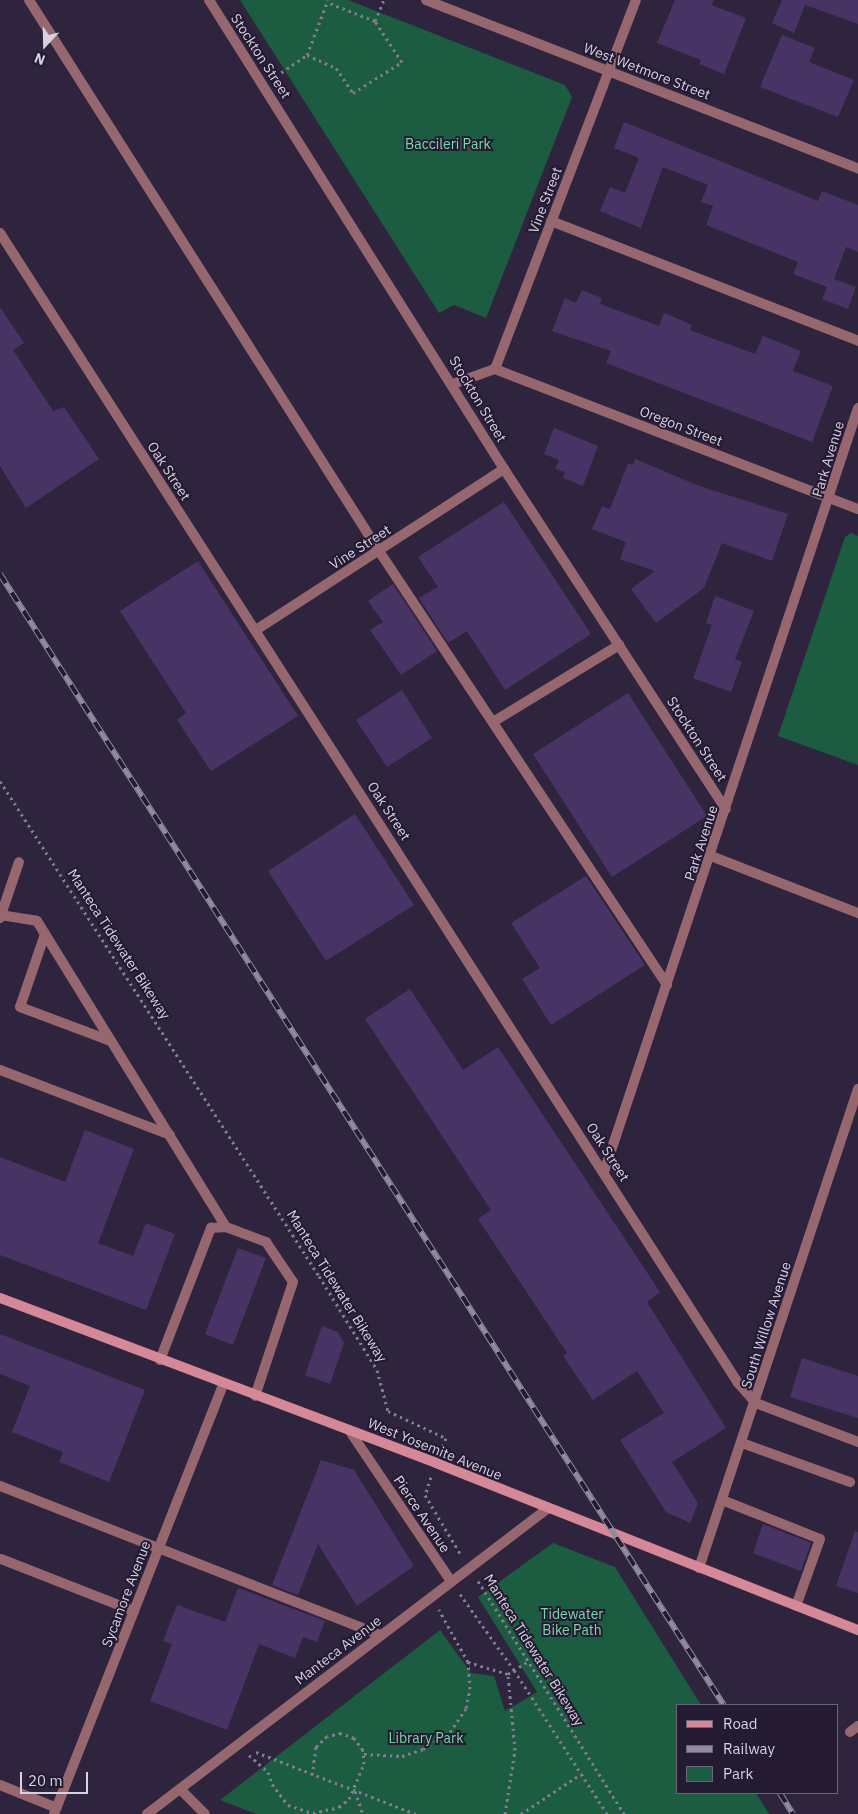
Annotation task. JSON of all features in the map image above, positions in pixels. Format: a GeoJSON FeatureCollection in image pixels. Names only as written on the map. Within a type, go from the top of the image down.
{"type":"FeatureCollection","features":[{"type":"Feature","properties":{"kind":"main road","name":"West Yosemite Avenue"},"geometry":{"type":"LineString","coordinates":[[0,1298],[223,1384],[436,1463],[547,1509],[858,1630]]}},
{"type":"Feature","properties":{"kind":"street"},"geometry":{"type":"LineString","coordinates":[[29,0],[379,551],[667,985]]}},
{"type":"Feature","properties":{"kind":"street","name":"Stockton Street"},"geometry":{"type":"LineString","coordinates":[[209,0],[453,384],[504,469],[726,809]]}},
{"type":"Feature","properties":{"kind":"street","name":"West Wetmore Street"},"geometry":{"type":"LineString","coordinates":[[426,0],[858,168]]}},
{"type":"Feature","properties":{"kind":"street","name":"Vine Street"},"geometry":{"type":"LineString","coordinates":[[495,369],[636,0]]}},
{"type":"Feature","properties":{"kind":"street"},"geometry":{"type":"LineString","coordinates":[[551,221],[858,341]]}},
{"type":"Feature","properties":{"kind":"street","name":"Oak Street"},"geometry":{"type":"LineString","coordinates":[[0,233],[738,1383],[756,1403]]}},
{"type":"Feature","properties":{"kind":"street"},"geometry":{"type":"LineString","coordinates":[[453,384],[495,369]]}},
{"type":"Feature","properties":{"kind":"street","name":"Oregon Street"},"geometry":{"type":"LineString","coordinates":[[495,369],[858,509]]}},
{"type":"Feature","properties":{"kind":"street","name":"Park Avenue"},"geometry":{"type":"LineString","coordinates":[[604,1172],[711,856],[858,408]]}},
{"type":"Feature","properties":{"kind":"street","name":"Vine Street"},"geometry":{"type":"LineString","coordinates":[[256,630],[504,469]]}},
{"type":"Feature","properties":{"kind":"street"},"geometry":{"type":"LineString","coordinates":[[493,722],[619,645]]}},
{"type":"Feature","properties":{"kind":"street"},"geometry":{"type":"LineString","coordinates":[[711,856],[858,913]]}},
{"type":"Feature","properties":{"kind":"street"},"geometry":{"type":"LineString","coordinates":[[19,862],[0,916],[37,921],[226,1227]]}},
{"type":"Feature","properties":{"kind":"street"},"geometry":{"type":"LineString","coordinates":[[45,934],[20,1007],[112,1041]]}},
{"type":"Feature","properties":{"kind":"street"},"geometry":{"type":"LineString","coordinates":[[0,1070],[170,1135]]}},
{"type":"Feature","properties":{"kind":"street","name":"South Willow Avenue"},"geometry":{"type":"LineString","coordinates":[[699,1568],[756,1403],[858,1089]]}},
{"type":"Feature","properties":{"kind":"street"},"geometry":{"type":"LineString","coordinates":[[160,1360],[210,1228],[226,1227],[266,1242],[293,1282],[255,1396]]}},
{"type":"Feature","properties":{"kind":"street","name":"Sycamore Avenue"},"geometry":{"type":"LineString","coordinates":[[55,1811],[223,1384]]}},
{"type":"Feature","properties":{"kind":"street"},"geometry":{"type":"LineString","coordinates":[[756,1403],[858,1442]]}},
{"type":"Feature","properties":{"kind":"street","name":"Pierce Avenue"},"geometry":{"type":"LineString","coordinates":[[349,1430],[451,1581]]}},
{"type":"Feature","properties":{"kind":"street"},"geometry":{"type":"LineString","coordinates":[[742,1443],[850,1482]]}},
{"type":"Feature","properties":{"kind":"street"},"geometry":{"type":"LineString","coordinates":[[0,1486],[381,1635]]}},
{"type":"Feature","properties":{"kind":"street"},"geometry":{"type":"LineString","coordinates":[[722,1500],[820,1539],[796,1606]]}},
{"type":"Feature","properties":{"kind":"street","name":"Manteca Avenue"},"geometry":{"type":"LineString","coordinates":[[147,1814],[547,1509]]}},
{"type":"Feature","properties":{"kind":"street"},"geometry":{"type":"LineString","coordinates":[[1,1559],[134,1610]]}},
{"type":"Feature","properties":{"kind":"street"},"geometry":{"type":"LineString","coordinates":[[0,1785],[55,1811]]}},
{"type":"Feature","properties":{"kind":"street"},"geometry":{"type":"LineString","coordinates":[[180,1789],[205,1814]]}},
{"type":"Feature","properties":{"kind":"path"},"geometry":{"type":"LineString","coordinates":[[375,21],[384,0]]}},
{"type":"Feature","properties":{"kind":"path"},"geometry":{"type":"LineString","coordinates":[[263,84],[307,56],[328,1],[375,21],[402,62],[353,93],[336,68],[307,56]]}},
{"type":"Feature","properties":{"kind":"path","name":"Manteca Tidewater Bikeway"},"geometry":{"type":"LineString","coordinates":[[0,781],[319,1276],[377,1370],[388,1410],[446,1438],[425,1495],[624,1814]]}},
{"type":"Feature","properties":{"kind":"path"},"geometry":{"type":"LineString","coordinates":[[451,1581],[514,1670],[606,1814]]}},
{"type":"Feature","properties":{"kind":"path"},"geometry":{"type":"LineString","coordinates":[[364,1754],[402,1756],[423,1750],[450,1732],[466,1708],[470,1689],[468,1662],[431,1596]]}},
{"type":"Feature","properties":{"kind":"path"},"geometry":{"type":"LineString","coordinates":[[468,1662],[508,1674]]}},
{"type":"Feature","properties":{"kind":"path"},"geometry":{"type":"LineString","coordinates":[[508,1674],[528,1662]]}},
{"type":"Feature","properties":{"kind":"path"},"geometry":{"type":"LineString","coordinates":[[505,1814],[515,1750],[508,1674]]}},
{"type":"Feature","properties":{"kind":"path"},"geometry":{"type":"LineString","coordinates":[[237,1745],[268,1772],[278,1796],[300,1811],[326,1812],[339,1807],[355,1790],[364,1764],[364,1754],[354,1738],[341,1733],[327,1736],[316,1747],[312,1774]]}},
{"type":"Feature","properties":{"kind":"path"},"geometry":{"type":"LineString","coordinates":[[237,1745],[416,1814]]}},
{"type":"Feature","properties":{"kind":"path"},"geometry":{"type":"LineString","coordinates":[[521,1814],[581,1774]]}},
{"type":"Feature","properties":{"kind":"path"},"geometry":{"type":"LineString","coordinates":[[355,1790],[363,1814]]}},
{"type":"Feature","properties":{"kind":"green space","name":"Baccileri Park"},"geometry":{"type":"Polygon","coordinates":[[[240,0],[348,0],[565,85],[572,97],[486,318],[454,305],[439,313],[240,0]]]}},
{"type":"Feature","properties":{"kind":"green space"},"geometry":{"type":"Polygon","coordinates":[[[851,533],[858,536],[858,765],[778,736],[845,537],[851,533]]]}},
{"type":"Feature","properties":{"kind":"green space"},"geometry":{"type":"Polygon","coordinates":[[[553,1543],[615,1567],[700,1704],[676,1704],[676,1794],[757,1794],[769,1814],[256,1814],[220,1800],[440,1630],[471,1673],[494,1676],[505,1711],[537,1692],[478,1597],[553,1543]]]}},
{"type":"Feature","properties":{"kind":"building"},"geometry":{"type":"Polygon","coordinates":[[[675,0],[714,0],[711,5],[746,18],[724,74],[699,64],[701,60],[657,43],[675,0]]]}},
{"type":"Feature","properties":{"kind":"building"},"geometry":{"type":"Polygon","coordinates":[[[782,0],[858,0],[858,24],[805,5],[794,33],[772,23],[782,0]]]}},
{"type":"Feature","properties":{"kind":"building"},"geometry":{"type":"Polygon","coordinates":[[[782,35],[815,48],[809,62],[854,80],[838,117],[760,87],[782,35]]]}},
{"type":"Feature","properties":{"kind":"building"},"geometry":{"type":"Polygon","coordinates":[[[624,122],[818,201],[822,191],[858,205],[858,252],[846,247],[834,279],[856,287],[848,309],[822,299],[827,287],[793,274],[798,262],[706,225],[713,206],[701,202],[708,185],[663,167],[641,228],[600,211],[610,187],[625,193],[639,158],[614,148],[624,122]]]}},
{"type":"Feature","properties":{"kind":"building"},"geometry":{"type":"Polygon","coordinates":[[[582,290],[602,298],[600,304],[659,326],[664,313],[692,325],[690,330],[755,354],[763,336],[801,351],[793,371],[833,386],[812,442],[606,363],[611,351],[552,331],[565,298],[576,303],[582,290]]]}},
{"type":"Feature","properties":{"kind":"building"},"geometry":{"type":"Polygon","coordinates":[[[0,307],[24,343],[13,350],[53,411],[64,407],[99,459],[26,508],[0,466],[0,307]]]}},
{"type":"Feature","properties":{"kind":"building"},"geometry":{"type":"Polygon","coordinates":[[[554,428],[598,446],[583,486],[563,478],[565,472],[555,469],[559,460],[544,454],[554,428]]]}},
{"type":"Feature","properties":{"kind":"building"},"geometry":{"type":"Polygon","coordinates":[[[635,459],[699,486],[788,514],[772,561],[722,543],[704,588],[656,623],[631,589],[655,571],[620,559],[626,542],[592,529],[602,506],[610,509],[628,463],[633,465],[635,459]]]}},
{"type":"Feature","properties":{"kind":"building"},"geometry":{"type":"Polygon","coordinates":[[[504,502],[591,634],[505,690],[467,631],[448,643],[419,598],[438,587],[418,557],[504,502]]]}},
{"type":"Feature","properties":{"kind":"building"},"geometry":{"type":"Polygon","coordinates":[[[198,561],[298,716],[211,771],[177,720],[186,713],[120,611],[198,561]]]}},
{"type":"Feature","properties":{"kind":"building"},"geometry":{"type":"Polygon","coordinates":[[[393,584],[437,651],[401,675],[370,630],[383,622],[368,601],[393,584]]]}},
{"type":"Feature","properties":{"kind":"building"},"geometry":{"type":"Polygon","coordinates":[[[715,596],[754,611],[735,659],[742,662],[731,692],[693,678],[712,625],[706,623],[715,596]]]}},
{"type":"Feature","properties":{"kind":"building"},"geometry":{"type":"Polygon","coordinates":[[[402,690],[432,738],[387,767],[356,720],[402,690]]]}},
{"type":"Feature","properties":{"kind":"building"},"geometry":{"type":"Polygon","coordinates":[[[628,693],[707,816],[612,877],[533,754],[628,693]]]}},
{"type":"Feature","properties":{"kind":"building"},"geometry":{"type":"Polygon","coordinates":[[[355,814],[414,905],[326,961],[268,871],[355,814]]]}},
{"type":"Feature","properties":{"kind":"building"},"geometry":{"type":"Polygon","coordinates":[[[586,876],[645,965],[551,1025],[522,979],[540,968],[511,923],[586,876]]]}},
{"type":"Feature","properties":{"kind":"building"},"geometry":{"type":"Polygon","coordinates":[[[410,989],[463,1070],[498,1047],[660,1292],[647,1302],[726,1428],[672,1462],[698,1503],[690,1523],[666,1512],[620,1440],[664,1413],[637,1371],[593,1400],[563,1356],[567,1353],[478,1219],[491,1210],[365,1019],[410,989]]]}},
{"type":"Feature","properties":{"kind":"building"},"geometry":{"type":"Polygon","coordinates":[[[85,1130],[134,1149],[98,1243],[133,1256],[146,1223],[175,1234],[146,1310],[0,1255],[0,1157],[65,1182],[85,1130]]]}},
{"type":"Feature","properties":{"kind":"building"},"geometry":{"type":"Polygon","coordinates":[[[238,1248],[266,1258],[233,1345],[205,1334],[238,1248]]]}},
{"type":"Feature","properties":{"kind":"building"},"geometry":{"type":"Polygon","coordinates":[[[322,1326],[338,1332],[344,1343],[330,1384],[305,1375],[322,1326]]]}},
{"type":"Feature","properties":{"kind":"building"},"geometry":{"type":"Polygon","coordinates":[[[0,1334],[145,1390],[109,1482],[59,1462],[63,1452],[12,1432],[30,1386],[0,1374],[0,1334]]]}},
{"type":"Feature","properties":{"kind":"building"},"geometry":{"type":"Polygon","coordinates":[[[802,1358],[858,1376],[858,1418],[790,1397],[802,1358]]]}},
{"type":"Feature","properties":{"kind":"building"},"geometry":{"type":"Polygon","coordinates":[[[321,1460],[354,1470],[414,1566],[357,1606],[318,1544],[298,1595],[272,1585],[321,1460]]]}},
{"type":"Feature","properties":{"kind":"building"},"geometry":{"type":"Polygon","coordinates":[[[763,1524],[811,1543],[801,1571],[753,1553],[763,1524]]]}},
{"type":"Feature","properties":{"kind":"building"},"geometry":{"type":"Polygon","coordinates":[[[855,1531],[858,1532],[858,1593],[836,1586],[855,1531]]]}},
{"type":"Feature","properties":{"kind":"building"},"geometry":{"type":"Polygon","coordinates":[[[238,1588],[325,1621],[317,1642],[303,1637],[295,1658],[259,1644],[227,1730],[150,1701],[172,1644],[163,1641],[177,1605],[225,1622],[238,1588]]]}},
{"type":"Feature","properties":{"kind":"railway"},"geometry":{"type":"LineString","coordinates":[[0,574],[723,1704]]}},
{"type":"Feature","properties":{"kind":"railway"},"geometry":{"type":"LineString","coordinates":[[781,1794],[793,1814]]}},
{"type":"Feature","properties":{"kind":"park label","name":"Tidewater Bike Path"},"geometry":{"type":"Point","coordinates":[572,1622]}},
{"type":"Feature","properties":{"kind":"park label","name":"Library Park"},"geometry":{"type":"Point","coordinates":[426,1738]}}]}
